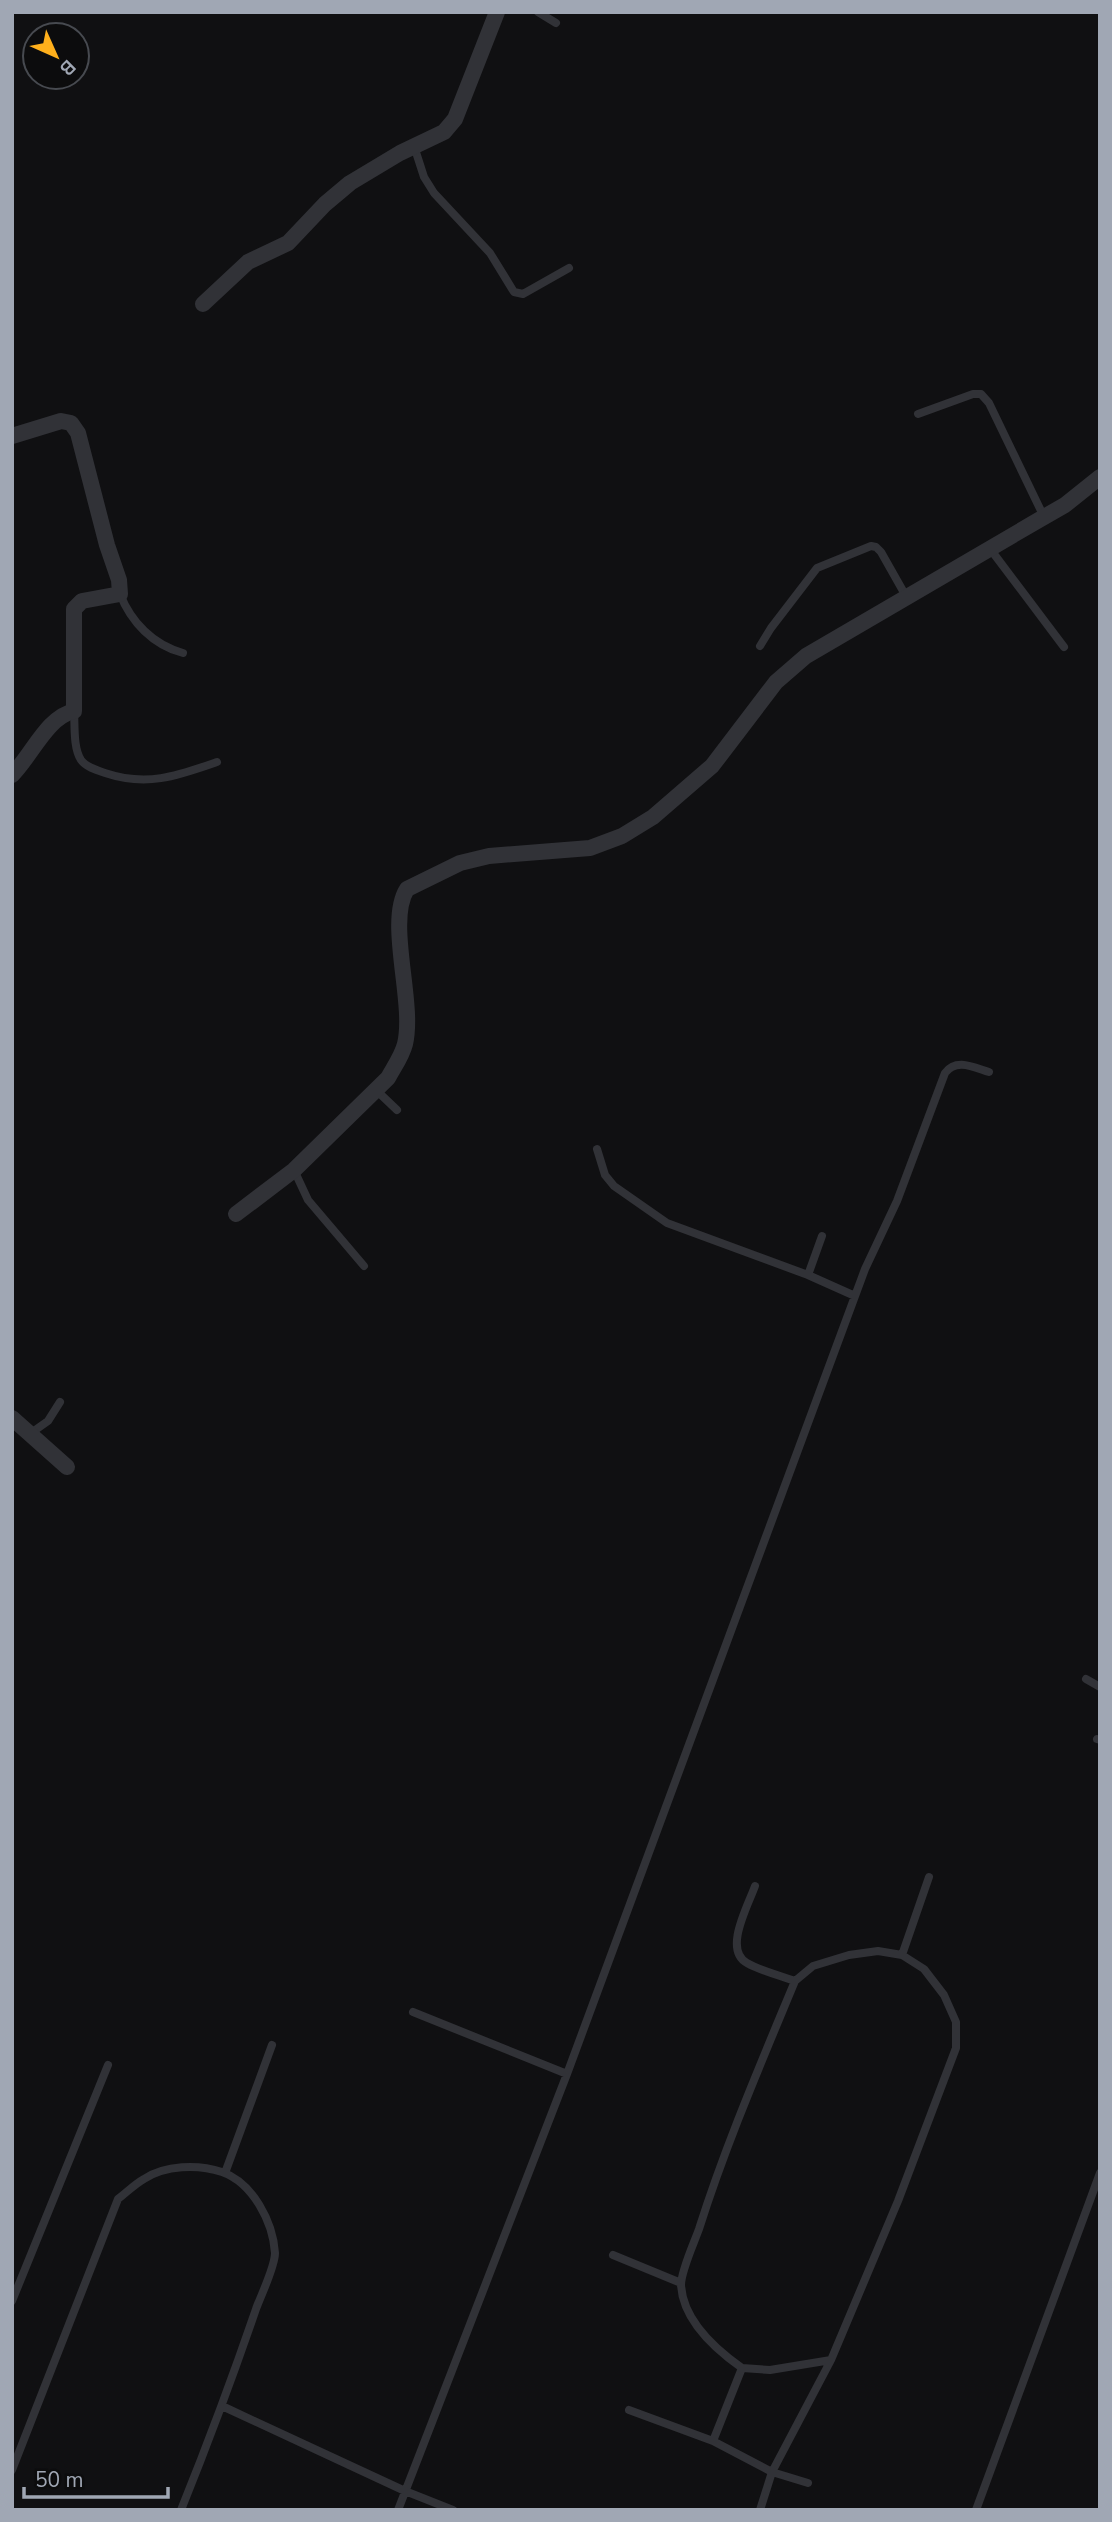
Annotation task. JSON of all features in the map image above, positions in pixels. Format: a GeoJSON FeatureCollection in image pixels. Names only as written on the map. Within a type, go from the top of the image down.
{"type":"FeatureCollection","features":[{"type":"Feature","properties":{"kind":"street"},"geometry":{"type":"LineString","coordinates":[[204,304],[248,262],[288,243],[325,204],[350,183],[444,132],[453,123],[497,12]]}},
{"type":"Feature","properties":{"kind":"street"},"geometry":{"type":"LineString","coordinates":[[12,436],[61,421],[71,423],[78,433],[107,545],[120,580],[120,594],[82,601],[74,609],[74,711],[56,718],[34,750],[12,775]]}},
{"type":"Feature","properties":{"kind":"street"},"geometry":{"type":"LineString","coordinates":[[236,1214],[295,1170],[376,1090],[388,1078],[405,1046],[407,1009],[401,957],[401,913],[403,895],[407,889],[460,863],[489,856],[590,848],[622,836],[653,817],[712,765],[776,682],[806,656],[1065,505],[1100,477]]}},
{"type":"Feature","properties":{"kind":"street"},"geometry":{"type":"LineString","coordinates":[[12,1418],[32,1433],[67,1467]]}},
{"type":"Feature","properties":{"kind":"lane"},"geometry":{"type":"LineString","coordinates":[[538,12],[556,23]]}},
{"type":"Feature","properties":{"kind":"lane"},"geometry":{"type":"LineString","coordinates":[[414,146],[424,177],[434,193],[489,254],[514,292],[523,294],[569,268]]}},
{"type":"Feature","properties":{"kind":"lane"},"geometry":{"type":"LineString","coordinates":[[918,414],[973,394],[982,394],[989,403],[1044,517]]}},
{"type":"Feature","properties":{"kind":"lane"},"geometry":{"type":"LineString","coordinates":[[760,646],[817,568],[871,546],[881,552],[907,598]]}},
{"type":"Feature","properties":{"kind":"lane"},"geometry":{"type":"LineString","coordinates":[[991,550],[1064,647]]}},
{"type":"Feature","properties":{"kind":"lane"},"geometry":{"type":"LineString","coordinates":[[120,594],[132,617],[155,640],[183,653]]}},
{"type":"Feature","properties":{"kind":"lane"},"geometry":{"type":"LineString","coordinates":[[74,711],[78,753],[82,762],[99,771],[120,778],[163,780],[216,762]]}},
{"type":"Feature","properties":{"kind":"lane"},"geometry":{"type":"LineString","coordinates":[[398,2510],[566,2074],[865,1269],[897,1201],[945,1073],[950,1066],[958,1063],[989,1072]]}},
{"type":"Feature","properties":{"kind":"lane"},"geometry":{"type":"LineString","coordinates":[[376,1090],[397,1110]]}},
{"type":"Feature","properties":{"kind":"lane"},"geometry":{"type":"LineString","coordinates":[[597,1149],[605,1175],[614,1186],[667,1223],[808,1275],[855,1296]]}},
{"type":"Feature","properties":{"kind":"lane"},"geometry":{"type":"LineString","coordinates":[[295,1170],[308,1200],[364,1266]]}},
{"type":"Feature","properties":{"kind":"lane"},"geometry":{"type":"LineString","coordinates":[[808,1275],[822,1236]]}},
{"type":"Feature","properties":{"kind":"lane"},"geometry":{"type":"LineString","coordinates":[[32,1433],[48,1421],[60,1402]]}},
{"type":"Feature","properties":{"kind":"lane"},"geometry":{"type":"LineString","coordinates":[[1086,1679],[1100,1687]]}},
{"type":"Feature","properties":{"kind":"lane"},"geometry":{"type":"LineString","coordinates":[[902,1955],[929,1877]]}},
{"type":"Feature","properties":{"kind":"lane"},"geometry":{"type":"LineString","coordinates":[[755,1886],[735,1943],[737,1955],[745,1962],[795,1981]]}},
{"type":"Feature","properties":{"kind":"lane"},"geometry":{"type":"LineString","coordinates":[[760,2510],[772,2472],[831,2360],[898,2201],[956,2048],[956,2022],[944,1995],[924,1969],[902,1955],[878,1951],[849,1955],[813,1966],[795,1981],[721,2161],[681,2283],[686,2306],[700,2329],[720,2353],[743,2368],[770,2370],[831,2360]]}},
{"type":"Feature","properties":{"kind":"lane"},"geometry":{"type":"LineString","coordinates":[[413,2012],[566,2074]]}},
{"type":"Feature","properties":{"kind":"lane"},"geometry":{"type":"LineString","coordinates":[[225,2173],[272,2045]]}},
{"type":"Feature","properties":{"kind":"lane"},"geometry":{"type":"LineString","coordinates":[[12,2301],[108,2065]]}},
{"type":"Feature","properties":{"kind":"lane"},"geometry":{"type":"LineString","coordinates":[[12,2470],[118,2199],[145,2178],[160,2172],[186,2167],[205,2168],[225,2173],[246,2188],[261,2207],[271,2228],[275,2256],[222,2406],[181,2510]]}},
{"type":"Feature","properties":{"kind":"lane"},"geometry":{"type":"LineString","coordinates":[[976,2510],[1100,2173]]}},
{"type":"Feature","properties":{"kind":"lane"},"geometry":{"type":"LineString","coordinates":[[613,2255],[681,2283]]}},
{"type":"Feature","properties":{"kind":"lane"},"geometry":{"type":"LineString","coordinates":[[713,2441],[743,2368]]}},
{"type":"Feature","properties":{"kind":"lane"},"geometry":{"type":"LineString","coordinates":[[222,2406],[405,2491],[453,2510]]}},
{"type":"Feature","properties":{"kind":"lane"},"geometry":{"type":"LineString","coordinates":[[629,2410],[713,2441],[772,2472],[808,2483]]}}]}
